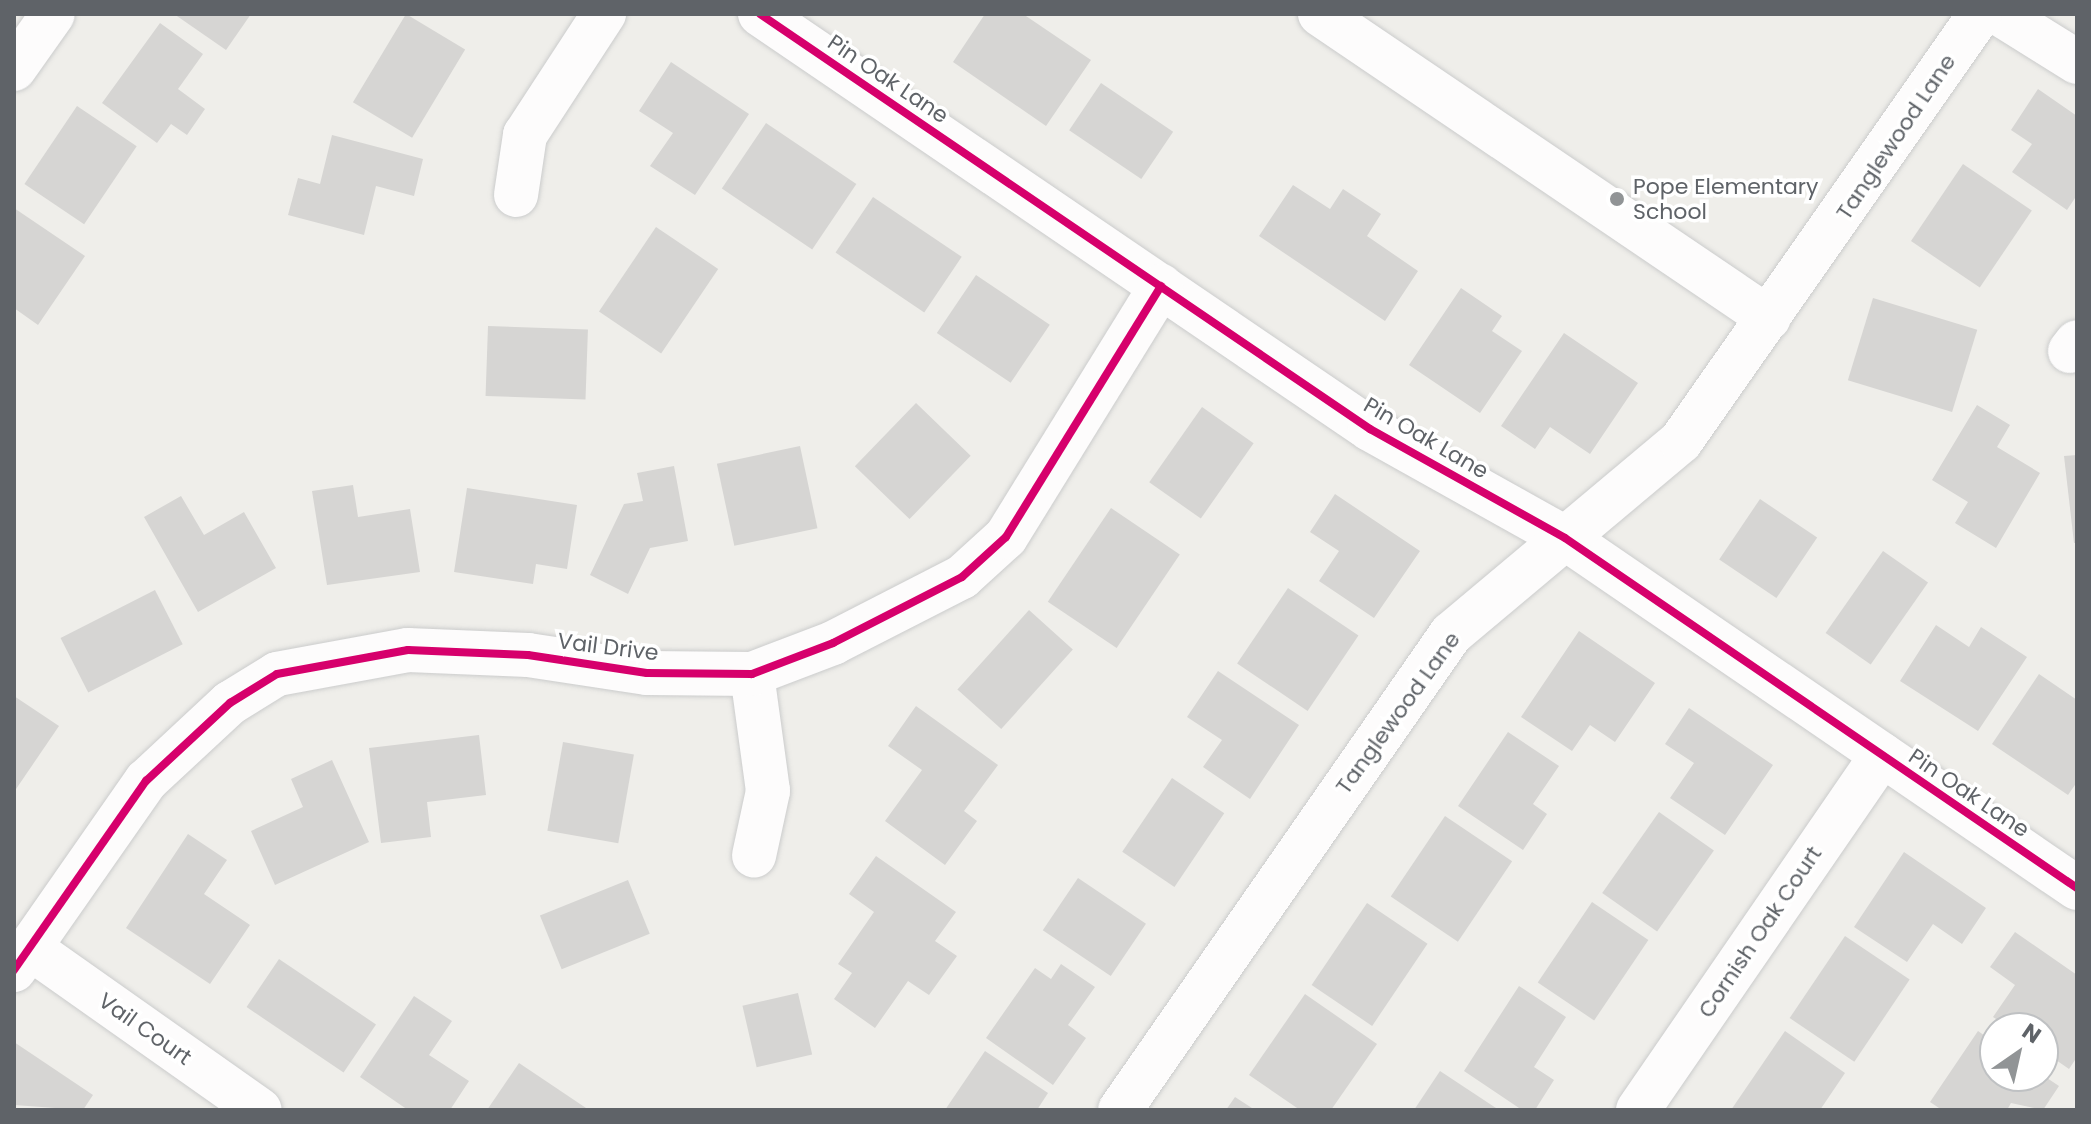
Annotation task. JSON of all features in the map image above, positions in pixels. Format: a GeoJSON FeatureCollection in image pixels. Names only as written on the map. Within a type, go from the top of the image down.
{"type":"FeatureCollection","features":[{"type":"Feature","properties":{"kind":"street"},"geometry":{"type":"LineString","coordinates":[[14,69],[53,14]]}},
{"type":"Feature","properties":{"kind":"street"},"geometry":{"type":"LineString","coordinates":[[516,195],[525,135],[604,14]]}},
{"type":"Feature","properties":{"kind":"street","name":"Pin Oak Lane"},"geometry":{"type":"LineString","coordinates":[[760,14],[1370,429],[1565,538],[2077,888]]}},
{"type":"Feature","properties":{"kind":"street"},"geometry":{"type":"LineString","coordinates":[[1320,14],[1769,318]]}},
{"type":"Feature","properties":{"kind":"street","name":"Tanglewood Lane"},"geometry":{"type":"LineString","coordinates":[[1120,1110],[1451,634],[1681,441],[1980,14]]}},
{"type":"Feature","properties":{"kind":"street"},"geometry":{"type":"LineString","coordinates":[[2000,14],[2077,62]]}},
{"type":"Feature","properties":{"kind":"street","name":"Vail Drive"},"geometry":{"type":"LineString","coordinates":[[22,959],[146,781],[230,703],[277,674],[408,650],[528,655],[647,673],[752,674],[833,643],[962,577],[1006,537],[1161,286]]}},
{"type":"Feature","properties":{"kind":"street"},"geometry":{"type":"LineString","coordinates":[[752,674],[768,791],[754,856]]}},
{"type":"Feature","properties":{"kind":"street","name":"Cornish Oak Court"},"geometry":{"type":"LineString","coordinates":[[1638,1110],[1882,755]]}},
{"type":"Feature","properties":{"kind":"street","name":"Vail Court"},"geometry":{"type":"LineString","coordinates":[[22,959],[260,1110]]}},
{"type":"Feature","properties":{"kind":"building"},"geometry":{"type":"Polygon","coordinates":[[[174,14],[251,14],[226,50],[174,14]]]}},
{"type":"Feature","properties":{"kind":"building"},"geometry":{"type":"Polygon","coordinates":[[[406,14],[465,50],[412,138],[353,102],[406,14]]]}},
{"type":"Feature","properties":{"kind":"building"},"geometry":{"type":"Polygon","coordinates":[[[985,14],[1023,14],[1091,60],[1046,126],[953,62],[985,14]]]}},
{"type":"Feature","properties":{"kind":"building"},"geometry":{"type":"Polygon","coordinates":[[[160,23],[203,54],[178,89],[205,109],[187,135],[171,124],[157,143],[102,103],[160,23]]]}},
{"type":"Feature","properties":{"kind":"building"},"geometry":{"type":"Polygon","coordinates":[[[671,62],[749,114],[695,195],[650,166],[673,133],[639,111],[671,62]]]}},
{"type":"Feature","properties":{"kind":"building"},"geometry":{"type":"Polygon","coordinates":[[[1101,83],[1173,132],[1141,179],[1069,130],[1101,83]]]}},
{"type":"Feature","properties":{"kind":"building"},"geometry":{"type":"Polygon","coordinates":[[[2038,89],[2077,116],[2077,195],[2067,210],[2012,172],[2032,144],[2011,130],[2038,89]]]}},
{"type":"Feature","properties":{"kind":"building"},"geometry":{"type":"Polygon","coordinates":[[[77,106],[137,146],[84,224],[24,184],[77,106]]]}},
{"type":"Feature","properties":{"kind":"building"},"geometry":{"type":"Polygon","coordinates":[[[766,123],[856,184],[812,249],[722,188],[766,123]]]}},
{"type":"Feature","properties":{"kind":"building"},"geometry":{"type":"Polygon","coordinates":[[[332,135],[423,159],[414,196],[376,186],[364,235],[288,215],[298,178],[320,184],[332,135]]]}},
{"type":"Feature","properties":{"kind":"building"},"geometry":{"type":"Polygon","coordinates":[[[1963,164],[2032,210],[1980,288],[1911,241],[1963,164]]]}},
{"type":"Feature","properties":{"kind":"building"},"geometry":{"type":"Polygon","coordinates":[[[1293,185],[1330,209],[1343,189],[1381,214],[1367,236],[1418,271],[1385,321],[1259,236],[1293,185]]]}},
{"type":"Feature","properties":{"kind":"building"},"geometry":{"type":"Polygon","coordinates":[[[873,197],[962,257],[924,312],[836,253],[873,197]]]}},
{"type":"Feature","properties":{"kind":"building"},"geometry":{"type":"Polygon","coordinates":[[[14,208],[85,256],[38,325],[14,308],[14,208]]]}},
{"type":"Feature","properties":{"kind":"building"},"geometry":{"type":"Polygon","coordinates":[[[656,227],[718,269],[661,354],[599,312],[656,227]]]}},
{"type":"Feature","properties":{"kind":"building"},"geometry":{"type":"Polygon","coordinates":[[[976,275],[1050,325],[1011,383],[937,333],[976,275]]]}},
{"type":"Feature","properties":{"kind":"building"},"geometry":{"type":"Polygon","coordinates":[[[1461,288],[1502,316],[1492,331],[1522,351],[1480,413],[1409,365],[1461,288]]]}},
{"type":"Feature","properties":{"kind":"building"},"geometry":{"type":"Polygon","coordinates":[[[1873,298],[1977,330],[1952,412],[1848,380],[1873,298]]]}},
{"type":"Feature","properties":{"kind":"building"},"geometry":{"type":"Polygon","coordinates":[[[488,326],[588,329],[585,399],[486,396],[488,326]]]}},
{"type":"Feature","properties":{"kind":"building"},"geometry":{"type":"Polygon","coordinates":[[[1564,333],[1638,383],[1590,454],[1550,427],[1535,449],[1501,426],[1564,333]]]}},
{"type":"Feature","properties":{"kind":"building"},"geometry":{"type":"Polygon","coordinates":[[[916,403],[971,456],[910,519],[855,466],[916,403]]]}},
{"type":"Feature","properties":{"kind":"building"},"geometry":{"type":"Polygon","coordinates":[[[1977,405],[2010,425],[1997,447],[2040,473],[1996,548],[1955,523],[1968,502],[1932,480],[1977,405]]]}},
{"type":"Feature","properties":{"kind":"building"},"geometry":{"type":"Polygon","coordinates":[[[1202,407],[1254,443],[1201,518],[1149,482],[1202,407]]]}},
{"type":"Feature","properties":{"kind":"building"},"geometry":{"type":"Polygon","coordinates":[[[800,446],[817,528],[734,546],[717,464],[800,446]]]}},
{"type":"Feature","properties":{"kind":"building"},"geometry":{"type":"Polygon","coordinates":[[[2077,455],[2077,543],[2074,543],[2064,456],[2077,455]]]}},
{"type":"Feature","properties":{"kind":"building"},"geometry":{"type":"Polygon","coordinates":[[[674,466],[688,541],[650,548],[628,594],[590,575],[624,504],[643,501],[637,473],[674,466]]]}},
{"type":"Feature","properties":{"kind":"building"},"geometry":{"type":"Polygon","coordinates":[[[353,485],[358,517],[410,509],[420,572],[327,585],[312,491],[353,485]]]}},
{"type":"Feature","properties":{"kind":"building"},"geometry":{"type":"Polygon","coordinates":[[[467,488],[577,505],[567,569],[536,564],[533,584],[454,572],[467,488]]]}},
{"type":"Feature","properties":{"kind":"building"},"geometry":{"type":"Polygon","coordinates":[[[1335,494],[1420,551],[1374,618],[1319,581],[1339,551],[1310,532],[1335,494]]]}},
{"type":"Feature","properties":{"kind":"building"},"geometry":{"type":"Polygon","coordinates":[[[181,496],[204,535],[244,512],[276,568],[198,612],[144,517],[181,496]]]}},
{"type":"Feature","properties":{"kind":"building"},"geometry":{"type":"Polygon","coordinates":[[[1760,499],[1817,538],[1776,598],[1719,560],[1760,499]]]}},
{"type":"Feature","properties":{"kind":"building"},"geometry":{"type":"Polygon","coordinates":[[[1111,508],[1180,554],[1117,648],[1048,602],[1111,508]]]}},
{"type":"Feature","properties":{"kind":"building"},"geometry":{"type":"Polygon","coordinates":[[[1883,551],[1928,583],[1871,664],[1826,633],[1883,551]]]}},
{"type":"Feature","properties":{"kind":"building"},"geometry":{"type":"Polygon","coordinates":[[[1288,588],[1358,636],[1308,711],[1237,663],[1288,588]]]}},
{"type":"Feature","properties":{"kind":"building"},"geometry":{"type":"Polygon","coordinates":[[[155,590],[183,644],[88,692],[61,638],[155,590]]]}},
{"type":"Feature","properties":{"kind":"building"},"geometry":{"type":"Polygon","coordinates":[[[1029,610],[1073,649],[1001,729],[957,690],[1029,610]]]}},
{"type":"Feature","properties":{"kind":"building"},"geometry":{"type":"Polygon","coordinates":[[[1936,625],[1969,647],[1981,627],[2027,657],[1978,731],[1900,681],[1936,625]]]}},
{"type":"Feature","properties":{"kind":"building"},"geometry":{"type":"Polygon","coordinates":[[[1579,631],[1655,683],[1615,742],[1590,725],[1572,751],[1521,717],[1579,631]]]}},
{"type":"Feature","properties":{"kind":"building"},"geometry":{"type":"Polygon","coordinates":[[[1218,671],[1299,725],[1250,799],[1203,767],[1222,740],[1187,717],[1218,671]]]}},
{"type":"Feature","properties":{"kind":"building"},"geometry":{"type":"Polygon","coordinates":[[[2039,674],[2077,700],[2077,782],[2068,795],[1992,744],[2039,674]]]}},
{"type":"Feature","properties":{"kind":"building"},"geometry":{"type":"Polygon","coordinates":[[[14,696],[59,726],[14,792],[14,696]]]}},
{"type":"Feature","properties":{"kind":"building"},"geometry":{"type":"Polygon","coordinates":[[[916,706],[998,765],[964,811],[977,821],[945,865],[885,821],[922,770],[888,746],[916,706]]]}},
{"type":"Feature","properties":{"kind":"building"},"geometry":{"type":"Polygon","coordinates":[[[1689,708],[1773,765],[1725,835],[1670,798],[1694,763],[1665,744],[1689,708]]]}},
{"type":"Feature","properties":{"kind":"building"},"geometry":{"type":"Polygon","coordinates":[[[1508,732],[1559,766],[1533,804],[1547,814],[1523,850],[1458,806],[1508,732]]]}},
{"type":"Feature","properties":{"kind":"building"},"geometry":{"type":"Polygon","coordinates":[[[479,735],[486,795],[427,802],[431,837],[381,843],[369,748],[479,735]]]}},
{"type":"Feature","properties":{"kind":"building"},"geometry":{"type":"Polygon","coordinates":[[[563,742],[634,755],[618,843],[547,831],[563,742]]]}},
{"type":"Feature","properties":{"kind":"building"},"geometry":{"type":"Polygon","coordinates":[[[332,760],[369,842],[275,885],[251,831],[303,807],[291,779],[332,760]]]}},
{"type":"Feature","properties":{"kind":"building"},"geometry":{"type":"Polygon","coordinates":[[[1172,778],[1224,813],[1174,887],[1122,852],[1172,778]]]}},
{"type":"Feature","properties":{"kind":"building"},"geometry":{"type":"Polygon","coordinates":[[[1659,812],[1714,850],[1657,932],[1602,893],[1659,812]]]}},
{"type":"Feature","properties":{"kind":"building"},"geometry":{"type":"Polygon","coordinates":[[[1445,816],[1512,861],[1458,942],[1391,896],[1445,816]]]}},
{"type":"Feature","properties":{"kind":"building"},"geometry":{"type":"Polygon","coordinates":[[[188,834],[227,860],[204,894],[250,925],[210,984],[126,928],[188,834]]]}},
{"type":"Feature","properties":{"kind":"building"},"geometry":{"type":"Polygon","coordinates":[[[1904,852],[1986,908],[1962,944],[1933,924],[1907,962],[1854,927],[1904,852]]]}},
{"type":"Feature","properties":{"kind":"building"},"geometry":{"type":"Polygon","coordinates":[[[876,856],[956,912],[935,941],[957,956],[929,995],[908,981],[875,1028],[834,999],[852,973],[838,964],[874,912],[849,894],[876,856]]]}},
{"type":"Feature","properties":{"kind":"building"},"geometry":{"type":"Polygon","coordinates":[[[1078,878],[1146,924],[1111,976],[1043,930],[1078,878]]]}},
{"type":"Feature","properties":{"kind":"building"},"geometry":{"type":"Polygon","coordinates":[[[628,880],[650,934],[562,969],[540,916],[628,880]]]}},
{"type":"Feature","properties":{"kind":"building"},"geometry":{"type":"Polygon","coordinates":[[[1592,902],[1648,940],[1594,1020],[1538,982],[1592,902]]]}},
{"type":"Feature","properties":{"kind":"building"},"geometry":{"type":"Polygon","coordinates":[[[1367,903],[1428,944],[1372,1026],[1312,985],[1367,903]]]}},
{"type":"Feature","properties":{"kind":"building"},"geometry":{"type":"Polygon","coordinates":[[[2015,932],[2077,975],[2077,1057],[2069,1069],[2059,1062],[2059,1012],[1996,1012],[2015,985],[1990,967],[2015,932]]]}},
{"type":"Feature","properties":{"kind":"building"},"geometry":{"type":"Polygon","coordinates":[[[1845,936],[1910,980],[1854,1062],[1790,1018],[1845,936]]]}},
{"type":"Feature","properties":{"kind":"building"},"geometry":{"type":"Polygon","coordinates":[[[279,959],[376,1024],[344,1073],[247,1007],[279,959]]]}},
{"type":"Feature","properties":{"kind":"building"},"geometry":{"type":"Polygon","coordinates":[[[1061,964],[1095,987],[1068,1025],[1086,1038],[1053,1085],[986,1038],[1035,968],[1051,979],[1061,964]]]}},
{"type":"Feature","properties":{"kind":"building"},"geometry":{"type":"Polygon","coordinates":[[[1519,986],[1566,1017],[1534,1067],[1554,1080],[1535,1110],[1522,1110],[1464,1071],[1519,986]]]}},
{"type":"Feature","properties":{"kind":"building"},"geometry":{"type":"Polygon","coordinates":[[[798,993],[812,1054],[757,1067],[742,1006],[798,993]]]}},
{"type":"Feature","properties":{"kind":"building"},"geometry":{"type":"Polygon","coordinates":[[[1305,994],[1377,1044],[1331,1110],[1300,1110],[1249,1075],[1305,994]]]}},
{"type":"Feature","properties":{"kind":"building"},"geometry":{"type":"Polygon","coordinates":[[[414,996],[452,1021],[429,1055],[469,1081],[450,1110],[408,1110],[360,1077],[414,996]]]}},
{"type":"Feature","properties":{"kind":"building"},"geometry":{"type":"Polygon","coordinates":[[[1785,1031],[1845,1073],[1820,1110],[1731,1110],[1785,1031]]]}},
{"type":"Feature","properties":{"kind":"building"},"geometry":{"type":"Polygon","coordinates":[[[1978,1031],[1979,1092],[2055,1092],[2043,1110],[2011,1103],[2007,1110],[1942,1110],[1930,1102],[1978,1031]]]}},
{"type":"Feature","properties":{"kind":"building"},"geometry":{"type":"Polygon","coordinates":[[[14,1042],[93,1095],[83,1110],[14,1105],[14,1042]]]}},
{"type":"Feature","properties":{"kind":"building"},"geometry":{"type":"Polygon","coordinates":[[[985,1051],[1048,1093],[1037,1110],[945,1110],[985,1051]]]}},
{"type":"Feature","properties":{"kind":"building"},"geometry":{"type":"Polygon","coordinates":[[[519,1063],[589,1110],[487,1110],[519,1063]]]}},
{"type":"Feature","properties":{"kind":"building"},"geometry":{"type":"Polygon","coordinates":[[[1440,1071],[1499,1110],[1414,1110],[1440,1071]]]}},
{"type":"Feature","properties":{"kind":"building"},"geometry":{"type":"Polygon","coordinates":[[[1235,1097],[1255,1110],[1226,1110],[1235,1097]]]}},
{"type":"Feature","properties":{"kind":"cycle path"},"geometry":{"type":"LineString","coordinates":[[760,14],[1370,429],[1565,538],[2077,888]]}},
{"type":"Feature","properties":{"kind":"cycle path"},"geometry":{"type":"LineString","coordinates":[[14,970],[146,781],[230,703],[277,674],[408,650],[528,655],[647,673],[752,674],[833,643],[962,577],[1006,537],[1161,286]]}},
{"type":"Feature","properties":{"kind":"place","name":"Pope Elementary School"},"geometry":{"type":"Point","coordinates":[1617,199]}}]}
